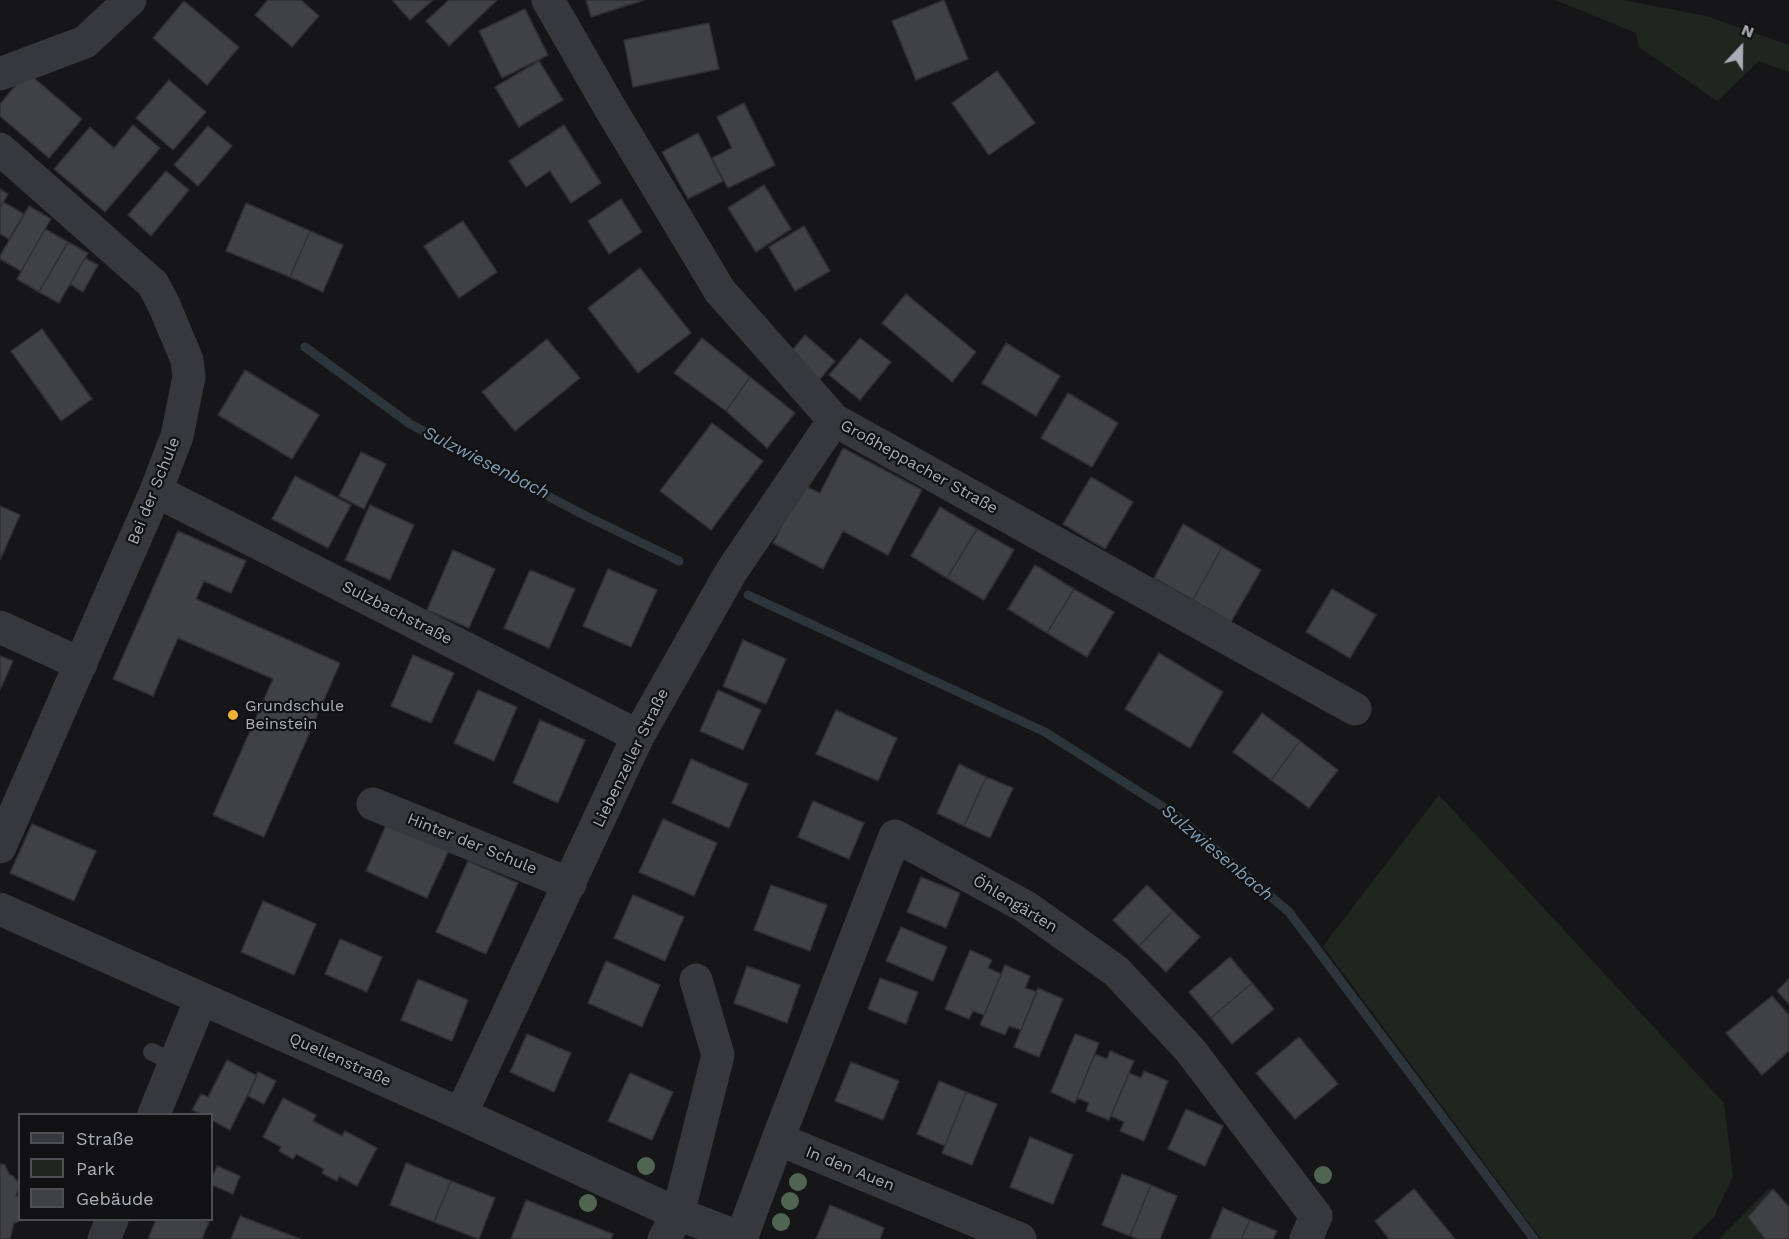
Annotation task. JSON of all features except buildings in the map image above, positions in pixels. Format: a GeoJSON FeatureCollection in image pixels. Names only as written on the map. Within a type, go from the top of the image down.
{"type":"FeatureCollection","features":[{"type":"Feature","properties":{"kind":"street"},"geometry":{"type":"LineString","coordinates":[[0,74],[85,42],[130,0]]}},
{"type":"Feature","properties":{"kind":"street","name":"Großheppacher Straße"},"geometry":{"type":"LineString","coordinates":[[548,0],[720,291],[834,420],[1354,709]]}},
{"type":"Feature","properties":{"kind":"street","name":"Bei der Schule"},"geometry":{"type":"LineString","coordinates":[[0,149],[153,284],[187,360],[189,377],[177,436],[156,491],[0,847]]}},
{"type":"Feature","properties":{"kind":"street","name":"Liebenzeller Straße"},"geometry":{"type":"LineString","coordinates":[[461,1114],[638,736],[731,572],[834,420]]}},
{"type":"Feature","properties":{"kind":"street","name":"Sulzbachstraße"},"geometry":{"type":"LineString","coordinates":[[156,491],[638,736]]}},
{"type":"Feature","properties":{"kind":"street"},"geometry":{"type":"LineString","coordinates":[[0,627],[81,664]]}},
{"type":"Feature","properties":{"kind":"street","name":"Hinter der Schule"},"geometry":{"type":"LineString","coordinates":[[373,804],[570,884]]}},
{"type":"Feature","properties":{"kind":"street","name":"Öhlengärten"},"geometry":{"type":"LineString","coordinates":[[778,1139],[895,836],[1026,907],[1116,971],[1190,1050],[1316,1216],[1306,1239]]}},
{"type":"Feature","properties":{"kind":"street","name":"Quellenstraße"},"geometry":{"type":"LineString","coordinates":[[0,909],[461,1114],[671,1226]]}},
{"type":"Feature","properties":{"kind":"street"},"geometry":{"type":"LineString","coordinates":[[696,980],[718,1055],[671,1226],[741,1238],[778,1139]]}},
{"type":"Feature","properties":{"kind":"street"},"geometry":{"type":"LineString","coordinates":[[154,1113],[164,1058],[201,999]]}},
{"type":"Feature","properties":{"kind":"street","name":"In den Auen"},"geometry":{"type":"LineString","coordinates":[[778,1139],[1020,1239]]}},
{"type":"Feature","properties":{"kind":"street"},"geometry":{"type":"LineString","coordinates":[[104,1239],[112,1221]]}},
{"type":"Feature","properties":{"kind":"green space"},"geometry":{"type":"Polygon","coordinates":[[[1555,0],[1623,0],[1706,16],[1789,45],[1789,72],[1759,61],[1717,101],[1639,47],[1636,33],[1555,0]]]}},
{"type":"Feature","properties":{"kind":"green space"},"geometry":{"type":"Polygon","coordinates":[[[1439,795],[1724,1103],[1733,1176],[1714,1217],[1691,1239],[1541,1239],[1323,946],[1439,795]]]}},
{"type":"Feature","properties":{"kind":"green space"},"geometry":{"type":"Polygon","coordinates":[[[1769,1189],[1789,1209],[1789,1239],[1719,1239],[1769,1189]]]}},
{"type":"Feature","properties":{"kind":"waterway","name":"Sulzwiesenbach"},"geometry":{"type":"LineString","coordinates":[[305,347],[410,424],[584,515],[679,561]]}},
{"type":"Feature","properties":{"kind":"waterway","name":"Sulzwiesenbach"},"geometry":{"type":"LineString","coordinates":[[748,595],[1045,732],[1174,814],[1289,912],[1534,1239]]}},
{"type":"Feature","properties":{"kind":"place","name":"Grundschule Beinstein"},"geometry":{"type":"Point","coordinates":[233,715]}}]}
